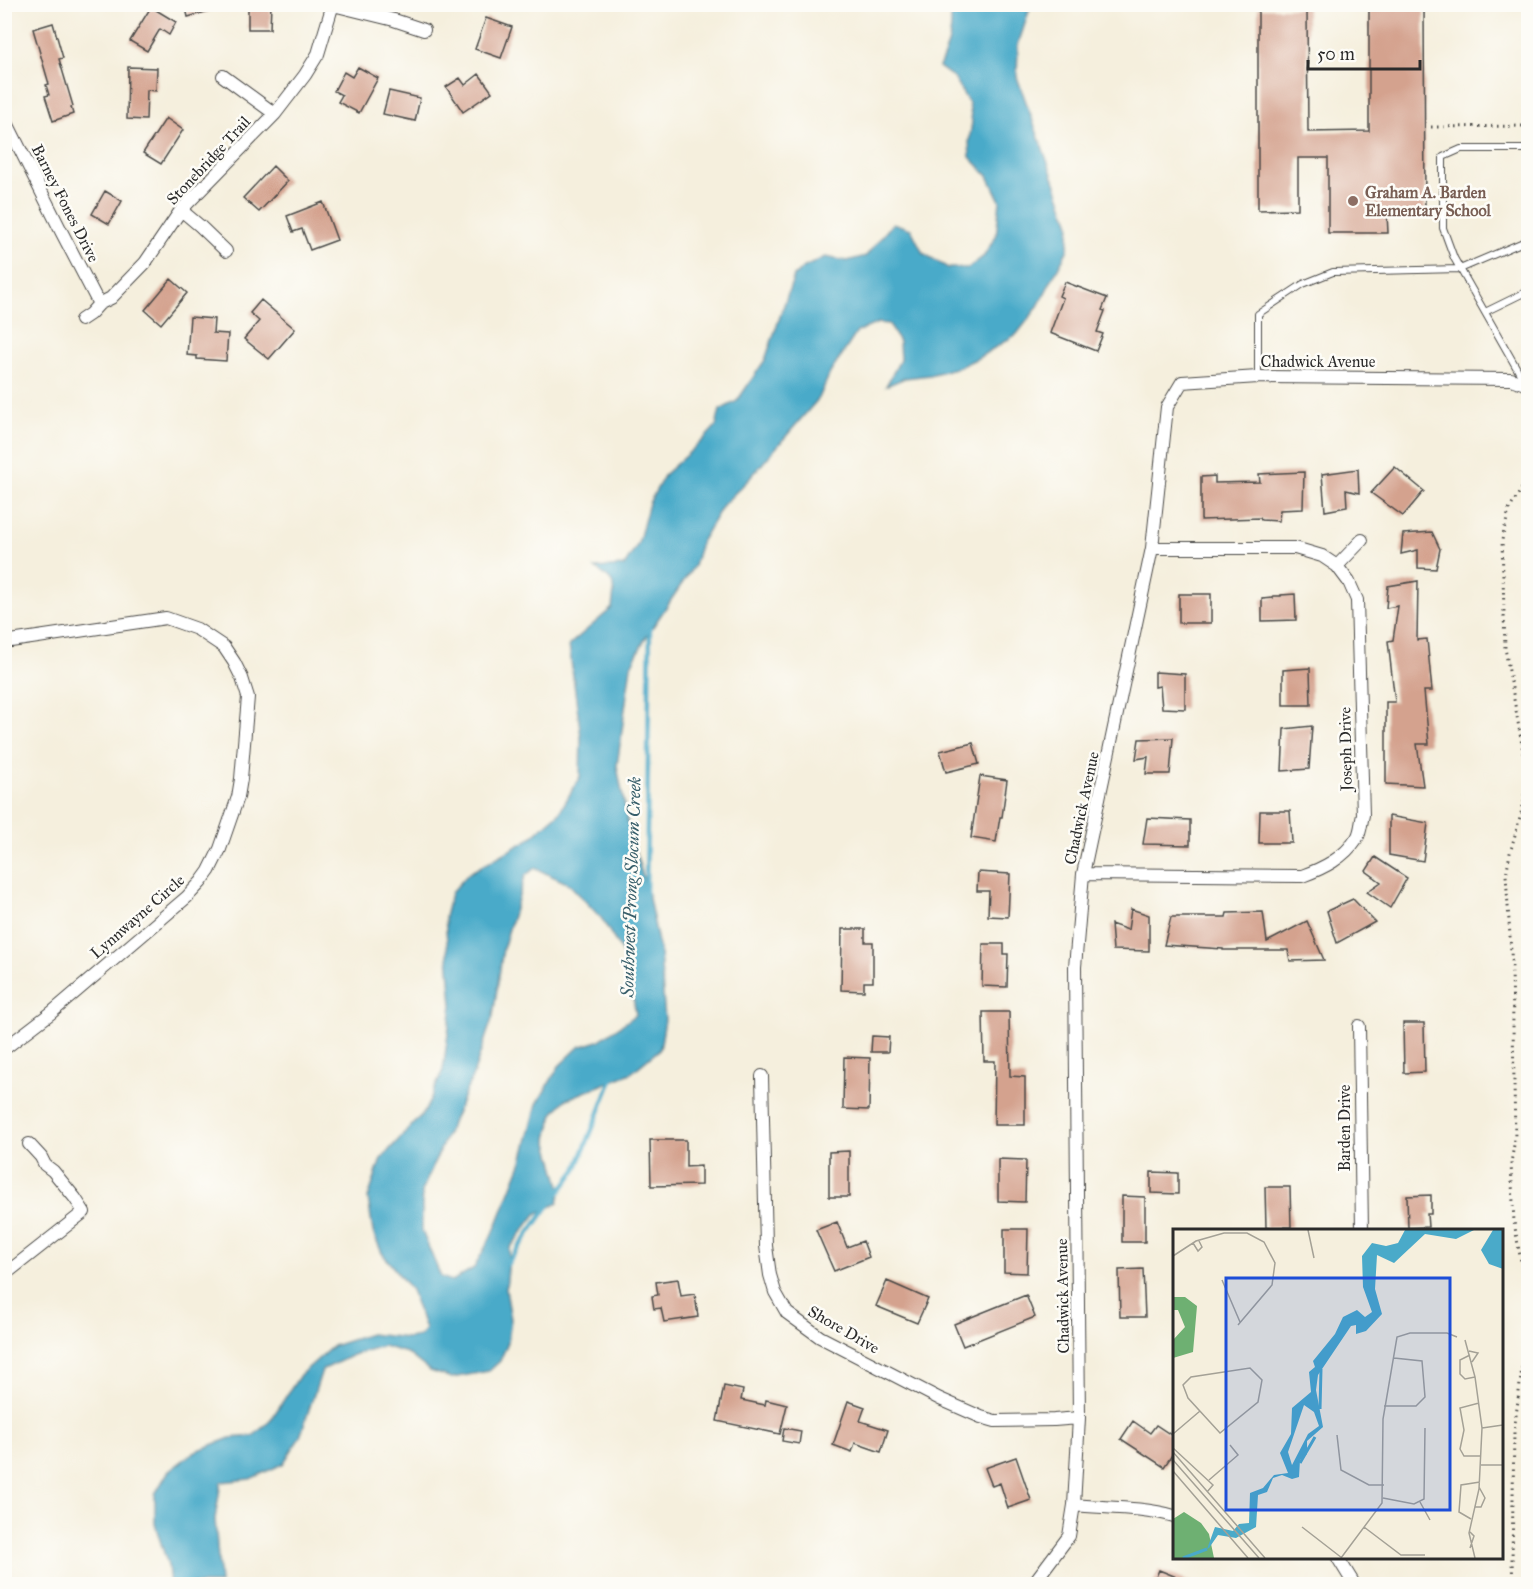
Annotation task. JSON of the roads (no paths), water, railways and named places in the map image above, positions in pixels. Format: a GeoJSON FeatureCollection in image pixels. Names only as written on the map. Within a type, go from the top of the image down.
{"type":"FeatureCollection","features":[{"type":"Feature","properties":{"kind":"street"},"geometry":{"type":"LineString","coordinates":[[333,5],[424,30]]}},
{"type":"Feature","properties":{"kind":"street","name":"Stonebridge Trail"},"geometry":{"type":"LineString","coordinates":[[81,320],[90,314],[99,303],[111,298],[145,262],[181,210],[275,114],[318,54],[333,5]]}},
{"type":"Feature","properties":{"kind":"street"},"geometry":{"type":"LineString","coordinates":[[223,76],[275,114]]}},
{"type":"Feature","properties":{"kind":"street","name":"Barney Fones Drive"},"geometry":{"type":"LineString","coordinates":[[4,117],[99,303]]}},
{"type":"Feature","properties":{"kind":"street"},"geometry":{"type":"LineString","coordinates":[[181,210],[226,250]]}},
{"type":"Feature","properties":{"kind":"street","name":"Chadwick Avenue"},"geometry":{"type":"LineString","coordinates":[[1033,1584],[1069,1536],[1074,1505],[1079,1418],[1075,967],[1083,874],[1152,548],[1167,407],[1182,382],[1258,378],[1511,379],[1527,385]]}},
{"type":"Feature","properties":{"kind":"street"},"geometry":{"type":"LineString","coordinates":[[1152,548],[1295,548],[1322,556],[1337,566],[1362,540]]}},
{"type":"Feature","properties":{"kind":"street","name":"Joseph Drive"},"geometry":{"type":"LineString","coordinates":[[1083,874],[1302,876],[1320,870],[1341,857],[1358,837],[1363,815],[1357,600],[1349,582],[1337,566]]}},
{"type":"Feature","properties":{"kind":"street","name":"Lynnwayne Circle"},"geometry":{"type":"LineString","coordinates":[[4,642],[166,618],[197,629],[224,647],[242,678],[248,697],[238,797],[220,849],[209,871],[187,897],[51,1013],[4,1049]]}},
{"type":"Feature","properties":{"kind":"street","name":"Barden Drive"},"geometry":{"type":"LineString","coordinates":[[1359,1026],[1362,1229]]}},
{"type":"Feature","properties":{"kind":"street","name":"Shore Drive"},"geometry":{"type":"LineString","coordinates":[[762,1076],[766,1246],[770,1275],[779,1301],[787,1313],[820,1337],[940,1399],[981,1417],[995,1421],[1079,1418]]}},
{"type":"Feature","properties":{"kind":"street"},"geometry":{"type":"LineString","coordinates":[[4,1275],[84,1212],[75,1198],[29,1144]]}},
{"type":"Feature","properties":{"kind":"street"},"geometry":{"type":"LineString","coordinates":[[1074,1505],[1150,1511],[1173,1516]]}},
{"type":"Feature","properties":{"kind":"street"},"geometry":{"type":"LineString","coordinates":[[1339,1559],[1354,1584]]}},
{"type":"Feature","properties":{"kind":"lane"},"geometry":{"type":"LineString","coordinates":[[1527,385],[1453,256],[1443,228],[1443,157],[1461,148],[1528,148]]}},
{"type":"Feature","properties":{"kind":"lane"},"geometry":{"type":"LineString","coordinates":[[1258,378],[1258,314],[1303,284],[1333,272],[1460,269],[1528,240]]}},
{"type":"Feature","properties":{"kind":"lane"},"geometry":{"type":"LineString","coordinates":[[1485,312],[1528,291]]}},
{"type":"Feature","properties":{"kind":"water"},"geometry":{"type":"Polygon","coordinates":[[[950,5],[1031,5],[1018,45],[1017,77],[1070,224],[1068,249],[1037,308],[1017,334],[959,367],[930,375],[905,378],[886,386],[900,360],[899,342],[889,324],[878,323],[857,332],[830,373],[819,398],[750,478],[723,505],[701,542],[694,566],[646,637],[631,666],[617,766],[628,824],[649,898],[660,952],[665,1020],[660,1049],[631,1073],[565,1100],[553,1114],[547,1139],[561,1189],[558,1203],[536,1214],[510,1248],[506,1290],[511,1319],[508,1342],[500,1361],[489,1371],[452,1378],[430,1371],[407,1353],[383,1346],[355,1354],[322,1370],[300,1437],[283,1464],[250,1479],[221,1482],[215,1519],[220,1584],[170,1584],[168,1566],[155,1524],[155,1494],[168,1472],[194,1452],[230,1438],[253,1436],[270,1421],[300,1375],[333,1346],[370,1334],[408,1338],[420,1336],[425,1329],[411,1290],[382,1253],[373,1232],[368,1198],[381,1159],[425,1111],[443,1070],[452,1005],[445,917],[451,893],[469,873],[528,840],[559,813],[580,777],[581,737],[569,645],[612,608],[614,593],[611,581],[595,568],[624,566],[638,544],[649,503],[665,474],[716,426],[720,410],[737,401],[765,360],[794,276],[803,268],[825,257],[847,261],[866,256],[893,223],[911,229],[923,253],[948,268],[968,268],[984,256],[996,236],[1000,201],[988,176],[970,157],[969,142],[972,122],[969,104],[954,78],[939,67],[950,37],[950,5]],[[535,868],[525,876],[503,949],[493,1016],[473,1075],[422,1191],[422,1231],[441,1277],[452,1281],[474,1268],[495,1229],[522,1161],[537,1104],[559,1066],[579,1047],[598,1041],[636,1015],[623,954],[602,919],[569,884],[535,868]]]}},
{"type":"Feature","properties":{"kind":"waterway","name":"Southwest Prong Slocum Creek"},"geometry":{"type":"LineString","coordinates":[[646,892],[650,627]]}},
{"type":"Feature","properties":{"kind":"waterway","name":"Southwest Prong Slocum Creek"},"geometry":{"type":"LineString","coordinates":[[558,1194],[576,1170],[613,1077]]}},
{"type":"Feature","properties":{"kind":"waterway","name":"Southwest Prong Slocum Creek"},"geometry":{"type":"LineString","coordinates":[[505,1267],[549,1205]]}},
{"type":"Feature","properties":{"kind":"place","name":"Graham A. Barden Elementary School"},"geometry":{"type":"Point","coordinates":[1353,201]}}]}
